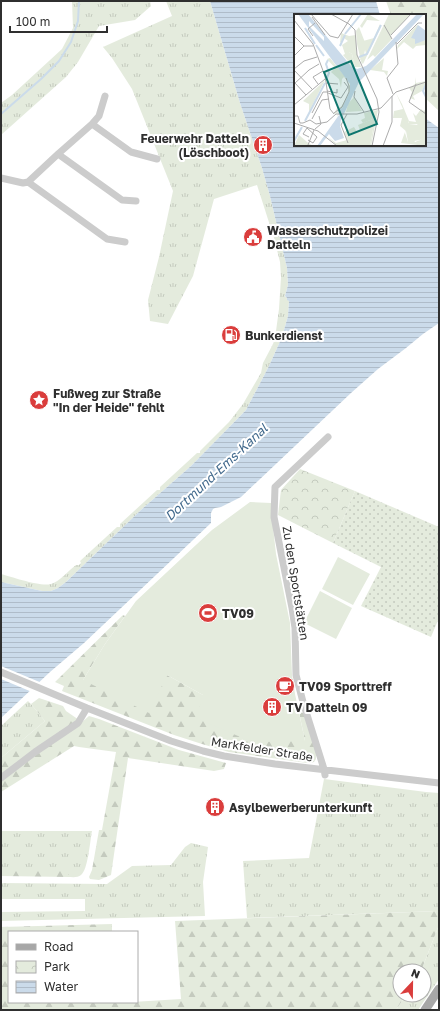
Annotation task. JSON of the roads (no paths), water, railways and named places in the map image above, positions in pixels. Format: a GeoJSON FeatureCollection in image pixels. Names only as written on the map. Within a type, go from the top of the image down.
{"type":"FeatureCollection","features":[{"type":"Feature","properties":{"kind":"main road"},"geometry":{"type":"LineString","coordinates":[[425,1010],[439,989]]}},
{"type":"Feature","properties":{"kind":"street"},"geometry":{"type":"LineString","coordinates":[[1,178],[23,183],[28,182],[92,124],[99,116],[105,96]]}},
{"type":"Feature","properties":{"kind":"street"},"geometry":{"type":"LineString","coordinates":[[92,124],[131,152],[157,159]]}},
{"type":"Feature","properties":{"kind":"street"},"geometry":{"type":"LineString","coordinates":[[58,154],[122,200],[136,201]]}},
{"type":"Feature","properties":{"kind":"street"},"geometry":{"type":"LineString","coordinates":[[28,182],[107,239],[125,242]]}},
{"type":"Feature","properties":{"kind":"street","name":"Zu den Sportstätten"},"geometry":{"type":"LineString","coordinates":[[325,772],[302,702],[296,675],[295,628],[274,517],[275,487],[328,437]]}},
{"type":"Feature","properties":{"kind":"street","name":"Markfelder Straße"},"geometry":{"type":"LineString","coordinates":[[1,672],[171,741],[203,751],[231,758],[325,772],[439,783]]}},
{"type":"Feature","properties":{"kind":"street"},"geometry":{"type":"LineString","coordinates":[[1,778],[35,752],[78,723],[87,708]]}},
{"type":"Feature","properties":{"kind":"water","name":"Dortmund-Ems-Kanal"},"geometry":{"type":"Polygon","coordinates":[[[210,1],[376,1],[380,14],[294,14],[294,146],[426,146],[426,119],[439,128],[439,323],[378,369],[241,497],[221,507],[213,509],[211,513],[211,523],[84,643],[50,672],[1,718],[1,582],[42,591],[51,591],[66,582],[142,509],[191,466],[246,410],[282,337],[288,316],[289,301],[285,296],[288,285],[287,268],[270,196],[240,103],[210,1]]]}},
{"type":"Feature","properties":{"kind":"waterway"},"geometry":{"type":"LineString","coordinates":[[1,114],[59,61],[71,42],[78,21],[79,1]]}},
{"type":"Feature","properties":{"kind":"place","name":"Feuerwehr Datteln (Löschboot)"},"geometry":{"type":"Point","coordinates":[263,145]}},
{"type":"Feature","properties":{"kind":"place","name":"Wasserschutzpolizei Datteln"},"geometry":{"type":"Point","coordinates":[253,237]}},
{"type":"Feature","properties":{"kind":"place","name":"Bunkerdienst"},"geometry":{"type":"Point","coordinates":[231,335]}},
{"type":"Feature","properties":{"kind":"place","name":"Fußweg zur Straße \"In der Heide\" fehlt"},"geometry":{"type":"Point","coordinates":[39,400]}},
{"type":"Feature","properties":{"kind":"place","name":"TV09"},"geometry":{"type":"Point","coordinates":[208,613]}},
{"type":"Feature","properties":{"kind":"place","name":"TV09 Sporttreff"},"geometry":{"type":"Point","coordinates":[285,686]}},
{"type":"Feature","properties":{"kind":"place","name":"TV Datteln 09"},"geometry":{"type":"Point","coordinates":[272,707]}},
{"type":"Feature","properties":{"kind":"place","name":"Asylbewerberunterkunft"},"geometry":{"type":"Point","coordinates":[215,807]}}]}
